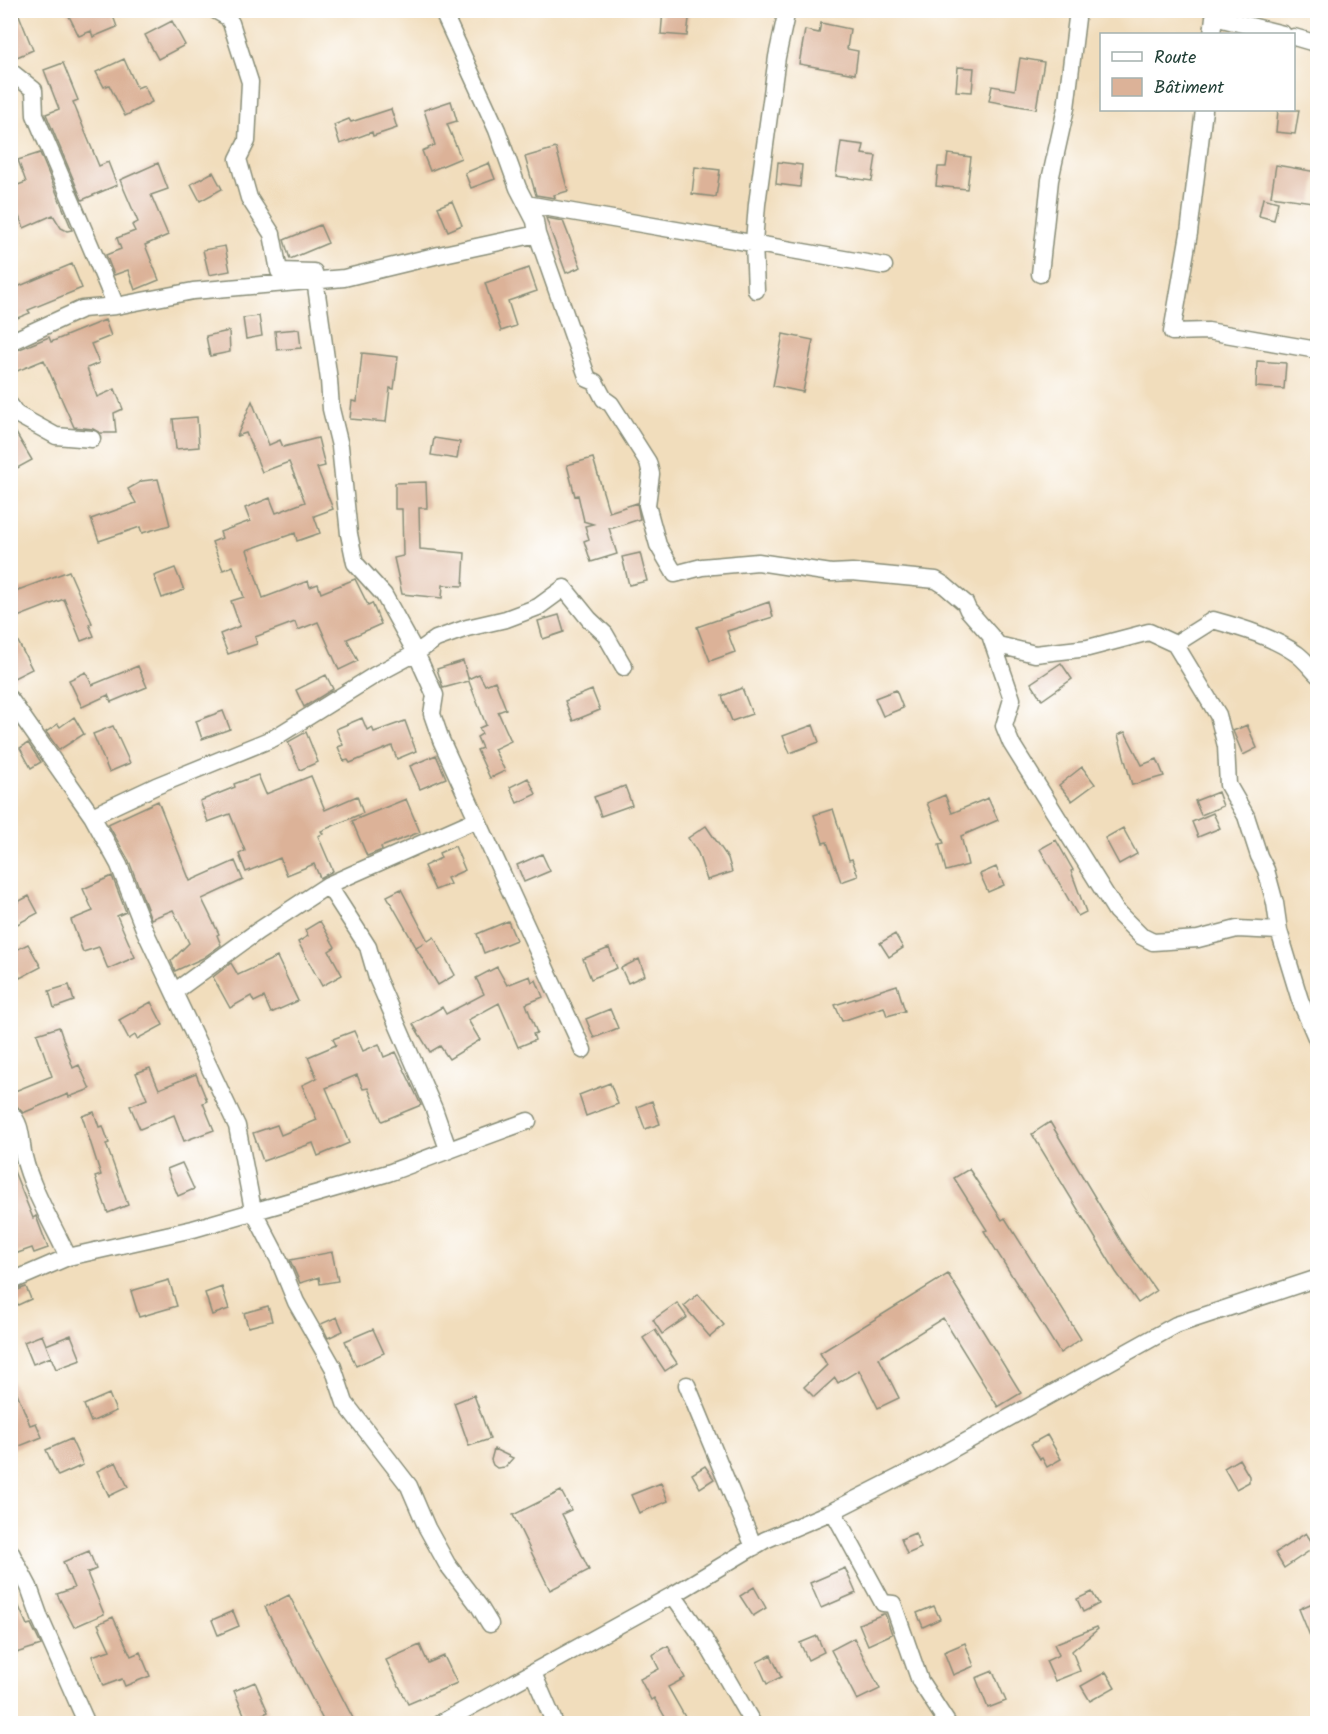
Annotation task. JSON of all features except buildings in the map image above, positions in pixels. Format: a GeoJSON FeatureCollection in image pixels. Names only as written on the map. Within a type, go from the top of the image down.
{"type":"FeatureCollection","features":[{"type":"Feature","properties":{"kind":"street"},"geometry":{"type":"LineString","coordinates":[[215,10],[227,17],[231,23],[250,82],[247,141],[238,159],[249,198],[272,234],[279,272],[314,272],[331,409],[340,446],[349,534],[355,563],[384,595],[416,653],[435,695],[432,714],[441,740],[583,1050]]}},
{"type":"Feature","properties":{"kind":"street"},"geometry":{"type":"LineString","coordinates":[[442,10],[497,130],[535,221],[537,234],[588,379],[595,382],[604,399],[611,404],[648,462],[651,474],[647,505],[658,545],[675,574],[702,567],[758,561],[831,573],[852,572],[936,580],[965,603],[968,610],[998,645],[1035,654],[1088,648],[1149,632],[1175,644],[1218,715],[1226,746],[1228,784],[1246,816],[1266,870],[1275,903],[1279,931],[1300,1000],[1317,1042]]}},
{"type":"Feature","properties":{"kind":"street"},"geometry":{"type":"LineString","coordinates":[[756,290],[754,242],[773,80],[787,10]]}},
{"type":"Feature","properties":{"kind":"street"},"geometry":{"type":"LineString","coordinates":[[1040,274],[1050,180],[1066,108],[1078,10]]}},
{"type":"Feature","properties":{"kind":"street"},"geometry":{"type":"LineString","coordinates":[[1212,33],[1214,14],[1279,33]]}},
{"type":"Feature","properties":{"kind":"street"},"geometry":{"type":"LineString","coordinates":[[1295,38],[1317,45]]}},
{"type":"Feature","properties":{"kind":"street"},"geometry":{"type":"LineString","coordinates":[[10,71],[34,90],[35,115],[116,306]]}},
{"type":"Feature","properties":{"kind":"street"},"geometry":{"type":"LineString","coordinates":[[1204,111],[1188,234],[1172,332],[1208,331],[1317,350],[1317,345]]}},
{"type":"Feature","properties":{"kind":"street"},"geometry":{"type":"LineString","coordinates":[[526,204],[884,266]]}},
{"type":"Feature","properties":{"kind":"street"},"geometry":{"type":"LineString","coordinates":[[10,342],[82,309],[116,306],[193,291],[345,278],[537,234]]}},
{"type":"Feature","properties":{"kind":"street"},"geometry":{"type":"LineString","coordinates":[[10,405],[16,414],[56,436],[92,439]]}},
{"type":"Feature","properties":{"kind":"street"},"geometry":{"type":"LineString","coordinates":[[92,816],[156,786],[274,738],[436,639],[467,628],[506,619],[538,607],[564,588],[589,619],[605,634],[624,667]]}},
{"type":"Feature","properties":{"kind":"street"},"geometry":{"type":"LineString","coordinates":[[1175,644],[1214,620],[1271,640],[1298,655],[1317,675]]}},
{"type":"Feature","properties":{"kind":"street"},"geometry":{"type":"LineString","coordinates":[[990,635],[1012,699],[1004,726],[1011,743],[1116,911],[1141,936],[1153,942],[1198,939],[1237,930],[1279,931]]}},
{"type":"Feature","properties":{"kind":"street"},"geometry":{"type":"LineString","coordinates":[[10,699],[92,816],[119,865],[145,931],[237,1126],[253,1210],[278,1258],[296,1302],[333,1367],[345,1403],[409,1486],[427,1528],[447,1564],[490,1624]]}},
{"type":"Feature","properties":{"kind":"street"},"geometry":{"type":"LineString","coordinates":[[174,992],[258,931],[328,885],[477,819]]}},
{"type":"Feature","properties":{"kind":"street"},"geometry":{"type":"LineString","coordinates":[[328,885],[368,947],[376,978],[434,1109],[448,1149]]}},
{"type":"Feature","properties":{"kind":"street"},"geometry":{"type":"LineString","coordinates":[[10,1113],[19,1121],[24,1159],[68,1257]]}},
{"type":"Feature","properties":{"kind":"street"},"geometry":{"type":"LineString","coordinates":[[10,1282],[68,1257],[193,1229],[388,1173],[528,1121]]}},
{"type":"Feature","properties":{"kind":"street"},"geometry":{"type":"LineString","coordinates":[[439,1724],[754,1547],[833,1511],[931,1461],[1176,1325],[1317,1278]]}},
{"type":"Feature","properties":{"kind":"street"},"geometry":{"type":"LineString","coordinates":[[687,1385],[754,1547]]}},
{"type":"Feature","properties":{"kind":"street"},"geometry":{"type":"LineString","coordinates":[[833,1511],[883,1602],[892,1604],[920,1681],[948,1724]]}},
{"type":"Feature","properties":{"kind":"street"},"geometry":{"type":"LineString","coordinates":[[10,1551],[29,1587],[40,1618],[87,1724]]}},
{"type":"Feature","properties":{"kind":"street"},"geometry":{"type":"LineString","coordinates":[[673,1594],[704,1639],[753,1724]]}},
{"type":"Feature","properties":{"kind":"street"},"geometry":{"type":"LineString","coordinates":[[533,1673],[555,1724]]}}]}
